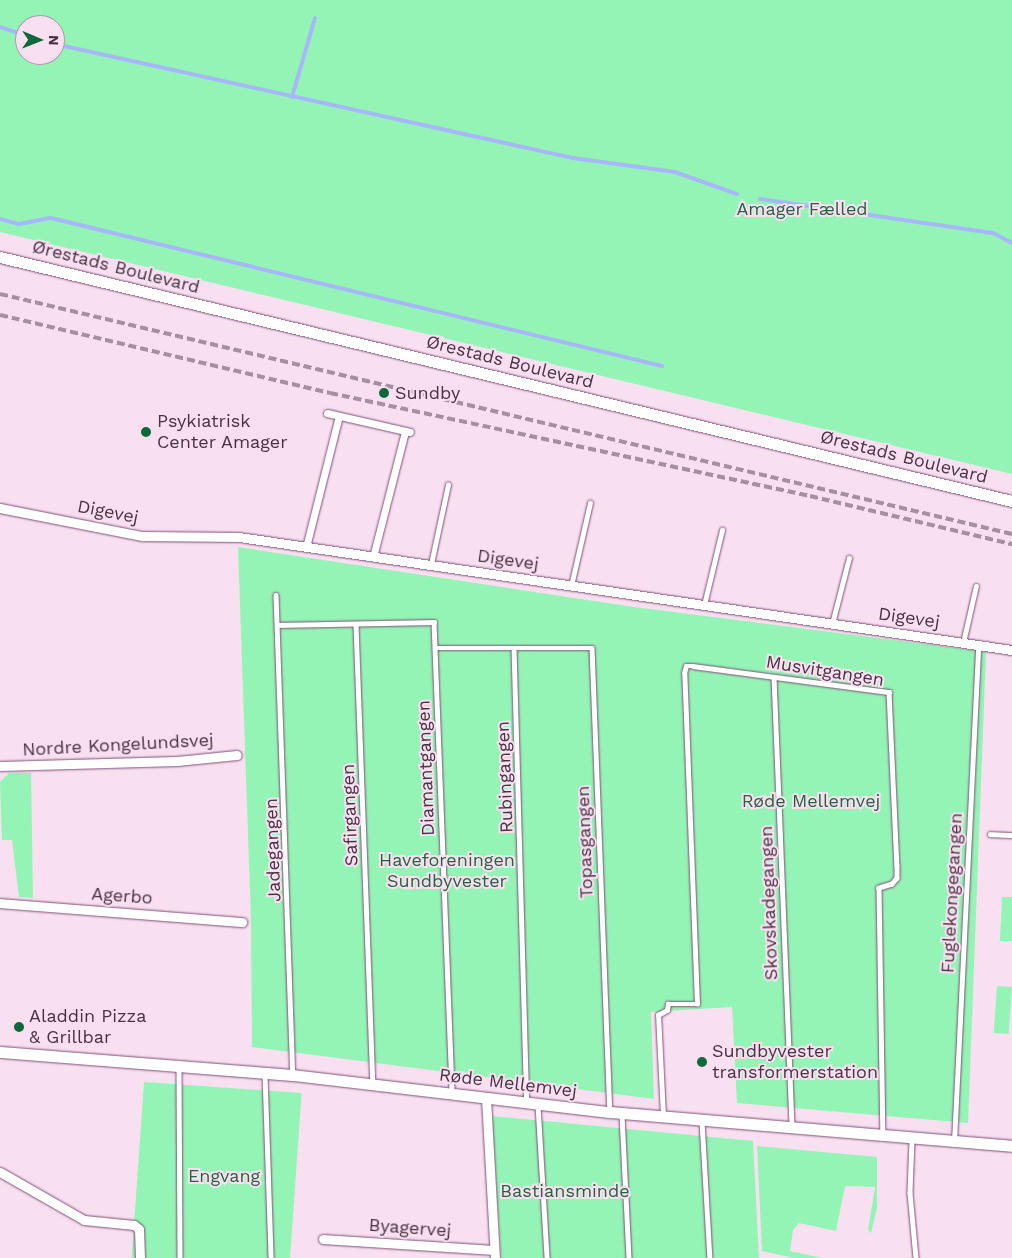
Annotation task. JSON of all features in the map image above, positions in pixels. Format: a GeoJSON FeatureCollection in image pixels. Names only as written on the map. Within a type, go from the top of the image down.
{"type":"FeatureCollection","features":[{"type":"Feature","properties":{"kind":"street","name":"Ørestads Boulevard"},"geometry":{"type":"LineString","coordinates":[[0,257],[1012,501]]}},
{"type":"Feature","properties":{"kind":"street"},"geometry":{"type":"LineString","coordinates":[[327,413],[407,431],[373,557]]}},
{"type":"Feature","properties":{"kind":"street"},"geometry":{"type":"LineString","coordinates":[[306,547],[339,416]]}},
{"type":"Feature","properties":{"kind":"street","name":"Digevej"},"geometry":{"type":"LineString","coordinates":[[0,508],[142,536],[239,537],[1012,650]]}},
{"type":"Feature","properties":{"kind":"street","name":"Nordre Kongelundsvej"},"geometry":{"type":"LineString","coordinates":[[0,766],[178,761],[237,755]]}},
{"type":"Feature","properties":{"kind":"street","name":"Agerbo"},"geometry":{"type":"LineString","coordinates":[[0,903],[242,922]]}},
{"type":"Feature","properties":{"kind":"street","name":"Røde Mellemvej"},"geometry":{"type":"LineString","coordinates":[[0,1052],[293,1075],[616,1113],[883,1138],[1012,1146]]}},
{"type":"Feature","properties":{"kind":"street"},"geometry":{"type":"LineString","coordinates":[[486,1098],[494,1254]]}},
{"type":"Feature","properties":{"kind":"street"},"geometry":{"type":"LineString","coordinates":[[0,1172],[84,1220],[134,1225],[139,1229],[140,1258]]}},
{"type":"Feature","properties":{"kind":"street","name":"Byagervej"},"geometry":{"type":"LineString","coordinates":[[323,1239],[494,1254]]}},
{"type":"Feature","properties":{"kind":"lane"},"geometry":{"type":"LineString","coordinates":[[430,566],[448,485]]}},
{"type":"Feature","properties":{"kind":"lane"},"geometry":{"type":"LineString","coordinates":[[571,586],[590,503]]}},
{"type":"Feature","properties":{"kind":"lane"},"geometry":{"type":"LineString","coordinates":[[704,604],[722,530]]}},
{"type":"Feature","properties":{"kind":"lane"},"geometry":{"type":"LineString","coordinates":[[832,624],[849,558]]}},
{"type":"Feature","properties":{"kind":"lane"},"geometry":{"type":"LineString","coordinates":[[963,643],[976,586]]}},
{"type":"Feature","properties":{"kind":"lane","name":"Jadegangen"},"geometry":{"type":"LineString","coordinates":[[276,595],[293,1075]]}},
{"type":"Feature","properties":{"kind":"lane","name":"Diamantgangen"},"geometry":{"type":"LineString","coordinates":[[356,625],[434,622],[452,1093]]}},
{"type":"Feature","properties":{"kind":"lane"},"geometry":{"type":"LineString","coordinates":[[278,625],[356,625]]}},
{"type":"Feature","properties":{"kind":"lane","name":"Safirgangen"},"geometry":{"type":"LineString","coordinates":[[356,625],[373,1083]]}},
{"type":"Feature","properties":{"kind":"lane","name":"Fuglekongegangen"},"geometry":{"type":"LineString","coordinates":[[954,1143],[978,645]]}},
{"type":"Feature","properties":{"kind":"lane"},"geometry":{"type":"LineString","coordinates":[[436,648],[514,648]]}},
{"type":"Feature","properties":{"kind":"lane","name":"Topasgangen"},"geometry":{"type":"LineString","coordinates":[[514,648],[592,648],[616,1113],[629,1258]]}},
{"type":"Feature","properties":{"kind":"lane","name":"Rubingangen"},"geometry":{"type":"LineString","coordinates":[[514,648],[532,1104],[547,1258]]}},
{"type":"Feature","properties":{"kind":"lane","name":"Musvitgangen"},"geometry":{"type":"LineString","coordinates":[[663,1117],[658,1015],[667,1010],[668,1004],[697,1004],[686,666],[889,692],[897,878],[892,884],[879,888],[883,1138]]}},
{"type":"Feature","properties":{"kind":"lane","name":"Skovskadegangen"},"geometry":{"type":"LineString","coordinates":[[774,677],[792,1129]]}},
{"type":"Feature","properties":{"kind":"lane"},"geometry":{"type":"LineString","coordinates":[[990,834],[1012,836]]}},
{"type":"Feature","properties":{"kind":"lane"},"geometry":{"type":"LineString","coordinates":[[179,1065],[180,1258]]}},
{"type":"Feature","properties":{"kind":"lane"},"geometry":{"type":"LineString","coordinates":[[265,1073],[271,1258]]}},
{"type":"Feature","properties":{"kind":"lane"},"geometry":{"type":"LineString","coordinates":[[702,1121],[710,1258]]}},
{"type":"Feature","properties":{"kind":"lane"},"geometry":{"type":"LineString","coordinates":[[912,1140],[910,1193],[916,1258]]}},
{"type":"Feature","properties":{"kind":"green space","name":"Amager Fælled"},"geometry":{"type":"Polygon","coordinates":[[[0,0],[1012,0],[1012,474],[0,232],[0,0]]]}},
{"type":"Feature","properties":{"kind":"green space","name":"Haveforeningen Sundbyvester"},"geometry":{"type":"Polygon","coordinates":[[[238,547],[634,607],[986,652],[968,1123],[737,1103],[732,1007],[651,1012],[654,1099],[252,1047],[251,920],[238,547]]]}},
{"type":"Feature","properties":{"kind":"green space"},"geometry":{"type":"Polygon","coordinates":[[[9,773],[31,773],[33,898],[19,897],[12,840],[2,840],[0,782],[9,773]]]}},
{"type":"Feature","properties":{"kind":"green space"},"geometry":{"type":"Polygon","coordinates":[[[1002,897],[1012,897],[1012,941],[1000,941],[1002,897]]]}},
{"type":"Feature","properties":{"kind":"green space"},"geometry":{"type":"Polygon","coordinates":[[[997,986],[1012,987],[1009,1034],[994,1033],[997,986]]]}},
{"type":"Feature","properties":{"kind":"green space","name":"Engvang"},"geometry":{"type":"Polygon","coordinates":[[[144,1082],[302,1093],[290,1258],[132,1258],[144,1082]]]}},
{"type":"Feature","properties":{"kind":"green space","name":"Bastiansminde"},"geometry":{"type":"Polygon","coordinates":[[[492,1116],[753,1141],[759,1258],[501,1258],[492,1116]]]}},
{"type":"Feature","properties":{"kind":"green space"},"geometry":{"type":"Polygon","coordinates":[[[757,1146],[877,1157],[877,1208],[871,1233],[868,1230],[875,1187],[845,1186],[836,1231],[799,1223],[793,1230],[790,1251],[822,1258],[794,1258],[762,1251],[757,1146]]]}},
{"type":"Feature","properties":{"kind":"waterway"},"geometry":{"type":"LineString","coordinates":[[292,97],[315,18]]}},
{"type":"Feature","properties":{"kind":"waterway"},"geometry":{"type":"LineString","coordinates":[[0,27],[15,32]]}},
{"type":"Feature","properties":{"kind":"waterway"},"geometry":{"type":"LineString","coordinates":[[65,46],[573,158],[675,172],[737,194]]}},
{"type":"Feature","properties":{"kind":"waterway"},"geometry":{"type":"LineString","coordinates":[[760,199],[993,233],[1012,243]]}},
{"type":"Feature","properties":{"kind":"waterway"},"geometry":{"type":"LineString","coordinates":[[0,219],[19,224],[51,218],[662,366]]}},
{"type":"Feature","properties":{"kind":"railway"},"geometry":{"type":"LineString","coordinates":[[0,294],[1012,534]]}},
{"type":"Feature","properties":{"kind":"railway"},"geometry":{"type":"LineString","coordinates":[[0,315],[330,393],[810,496],[1012,544]]}},
{"type":"Feature","properties":{"kind":"place","name":"Sundby"},"geometry":{"type":"Point","coordinates":[384,393]}},
{"type":"Feature","properties":{"kind":"place","name":"Psykiatrisk Center Amager"},"geometry":{"type":"Point","coordinates":[146,432]}},
{"type":"Feature","properties":{"kind":"place","name":"Aladdin Pizza & Grillbar"},"geometry":{"type":"Point","coordinates":[19,1027]}},
{"type":"Feature","properties":{"kind":"place","name":"Sundbyvester transformerstation"},"geometry":{"type":"Point","coordinates":[702,1062]}}]}
